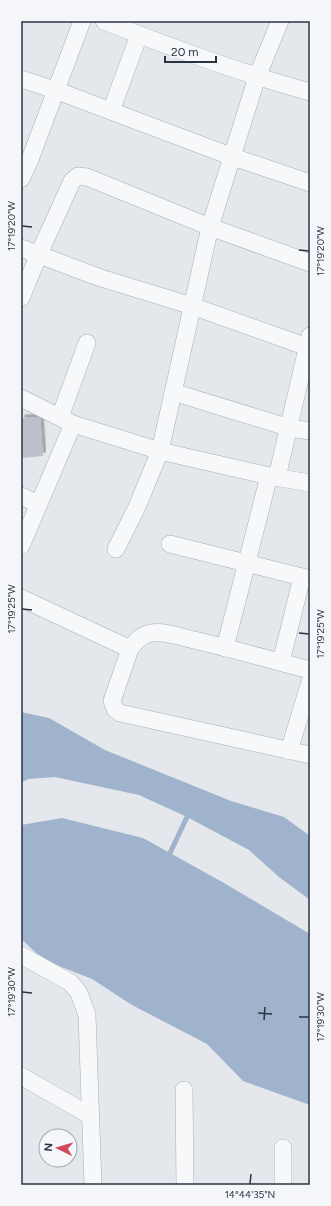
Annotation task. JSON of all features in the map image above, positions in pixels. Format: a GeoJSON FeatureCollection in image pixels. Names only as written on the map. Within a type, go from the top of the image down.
{"type":"FeatureCollection","features":[{"type":"Feature","properties":{"kind":"street"},"geometry":{"type":"LineString","coordinates":[[21,179],[29,162],[82,21]]}},
{"type":"Feature","properties":{"kind":"street"},"geometry":{"type":"LineString","coordinates":[[104,21],[258,77],[310,92]]}},
{"type":"Feature","properties":{"kind":"street"},"geometry":{"type":"LineString","coordinates":[[116,550],[137,507],[160,451],[210,227],[258,77],[280,21]]}},
{"type":"Feature","properties":{"kind":"street"},"geometry":{"type":"LineString","coordinates":[[111,111],[139,35]]}},
{"type":"Feature","properties":{"kind":"street"},"geometry":{"type":"LineString","coordinates":[[21,79],[55,90],[233,157],[310,183]]}},
{"type":"Feature","properties":{"kind":"street"},"geometry":{"type":"LineString","coordinates":[[21,298],[72,181],[78,176],[210,227],[310,263]]}},
{"type":"Feature","properties":{"kind":"street"},"geometry":{"type":"LineString","coordinates":[[21,248],[98,277],[309,344],[290,428],[273,476],[247,563],[225,648]]}},
{"type":"Feature","properties":{"kind":"street"},"geometry":{"type":"LineString","coordinates":[[21,546],[38,504],[67,420],[87,343]]}},
{"type":"Feature","properties":{"kind":"street"},"geometry":{"type":"LineString","coordinates":[[173,392],[290,428],[310,431]]}},
{"type":"Feature","properties":{"kind":"street"},"geometry":{"type":"LineString","coordinates":[[21,398],[67,420],[160,451],[310,483]]}},
{"type":"Feature","properties":{"kind":"street"},"geometry":{"type":"LineString","coordinates":[[21,496],[38,504]]}},
{"type":"Feature","properties":{"kind":"street"},"geometry":{"type":"LineString","coordinates":[[170,544],[306,578],[281,662]]}},
{"type":"Feature","properties":{"kind":"street"},"geometry":{"type":"LineString","coordinates":[[21,598],[130,650]]}},
{"type":"Feature","properties":{"kind":"street"},"geometry":{"type":"LineString","coordinates":[[310,670],[225,648],[165,634],[152,633],[137,639],[130,650],[112,701],[115,709],[120,713],[310,755]]}},
{"type":"Feature","properties":{"kind":"street"},"geometry":{"type":"LineString","coordinates":[[289,750],[310,682]]}},
{"type":"Feature","properties":{"kind":"street"},"geometry":{"type":"LineString","coordinates":[[21,955],[71,983],[79,993],[87,1015],[93,1185]]}},
{"type":"Feature","properties":{"kind":"street"},"geometry":{"type":"LineString","coordinates":[[21,1076],[91,1116]]}},
{"type":"Feature","properties":{"kind":"street"},"geometry":{"type":"LineString","coordinates":[[184,1090],[185,1185]]}},
{"type":"Feature","properties":{"kind":"street"},"geometry":{"type":"LineString","coordinates":[[283,1148],[283,1185]]}},
{"type":"Feature","properties":{"kind":"water"},"geometry":{"type":"Polygon","coordinates":[[[21,712],[49,718],[105,750],[231,801],[284,817],[310,836],[310,900],[279,877],[249,850],[187,817],[139,795],[55,777],[28,779],[21,783],[21,712]]]}},
{"type":"Feature","properties":{"kind":"water"},"geometry":{"type":"Polygon","coordinates":[[[62,818],[143,838],[224,883],[310,934],[310,1105],[243,1081],[207,1044],[132,1005],[92,979],[44,960],[21,939],[21,825],[62,818]]]}},
{"type":"Feature","properties":{"kind":"building"},"geometry":{"type":"Polygon","coordinates":[[[40,417],[43,456],[21,458],[21,418],[40,417]]]}},
{"type":"Feature","properties":{"kind":"waterway"},"geometry":{"type":"LineString","coordinates":[[170,853],[187,817]]}}]}
